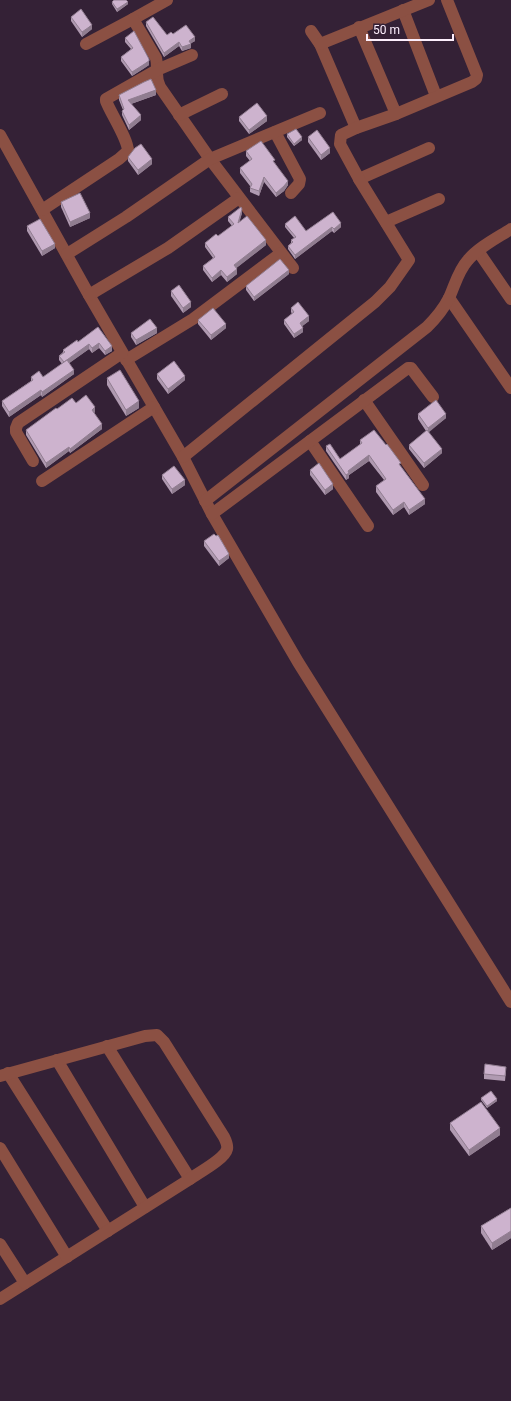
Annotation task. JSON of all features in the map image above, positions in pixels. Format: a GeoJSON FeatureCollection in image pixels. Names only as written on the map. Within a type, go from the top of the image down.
{"type":"FeatureCollection","features":[{"type":"Feature","properties":{"kind":"street"},"geometry":{"type":"LineString","coordinates":[[86,44],[167,0]]}},
{"type":"Feature","properties":{"kind":"street"},"geometry":{"type":"LineString","coordinates":[[320,44],[429,0]]}},
{"type":"Feature","properties":{"kind":"street"},"geometry":{"type":"LineString","coordinates":[[183,457],[375,302],[390,287],[409,260],[359,179],[340,144],[341,135],[396,114],[476,79],[477,75],[447,0]]}},
{"type":"Feature","properties":{"kind":"street"},"geometry":{"type":"LineString","coordinates":[[403,10],[436,96]]}},
{"type":"Feature","properties":{"kind":"street"},"geometry":{"type":"LineString","coordinates":[[133,19],[156,58],[157,80],[179,115],[210,159],[293,268]]}},
{"type":"Feature","properties":{"kind":"street"},"geometry":{"type":"LineString","coordinates":[[359,27],[396,114]]}},
{"type":"Feature","properties":{"kind":"street"},"geometry":{"type":"LineString","coordinates":[[311,31],[320,44],[356,128]]}},
{"type":"Feature","properties":{"kind":"street"},"geometry":{"type":"LineString","coordinates":[[42,210],[119,159],[128,151],[106,99],[157,70],[192,55]]}},
{"type":"Feature","properties":{"kind":"street"},"geometry":{"type":"LineString","coordinates":[[179,115],[222,94]]}},
{"type":"Feature","properties":{"kind":"street"},"geometry":{"type":"LineString","coordinates":[[67,254],[126,217],[210,159],[320,114]]}},
{"type":"Feature","properties":{"kind":"street"},"geometry":{"type":"LineString","coordinates":[[275,132],[300,179],[299,184],[291,193]]}},
{"type":"Feature","properties":{"kind":"street"},"geometry":{"type":"LineString","coordinates":[[0,135],[89,295],[183,457],[212,514],[298,662],[511,1002]]}},
{"type":"Feature","properties":{"kind":"street"},"geometry":{"type":"LineString","coordinates":[[359,179],[429,148]]}},
{"type":"Feature","properties":{"kind":"street"},"geometry":{"type":"LineString","coordinates":[[89,295],[168,248],[240,198]]}},
{"type":"Feature","properties":{"kind":"street"},"geometry":{"type":"LineString","coordinates":[[386,222],[438,199]]}},
{"type":"Feature","properties":{"kind":"street"},"geometry":{"type":"LineString","coordinates":[[205,501],[427,328],[440,314],[449,298],[460,272],[468,259],[511,229]]}},
{"type":"Feature","properties":{"kind":"street"},"geometry":{"type":"LineString","coordinates":[[478,251],[511,299]]}},
{"type":"Feature","properties":{"kind":"street"},"geometry":{"type":"LineString","coordinates":[[33,460],[16,432],[18,423],[124,356],[193,319],[281,253]]}},
{"type":"Feature","properties":{"kind":"street"},"geometry":{"type":"LineString","coordinates":[[449,298],[511,388]]}},
{"type":"Feature","properties":{"kind":"street"},"geometry":{"type":"LineString","coordinates":[[212,514],[408,368],[411,368],[433,397]]}},
{"type":"Feature","properties":{"kind":"street"},"geometry":{"type":"LineString","coordinates":[[364,400],[423,485]]}},
{"type":"Feature","properties":{"kind":"street"},"geometry":{"type":"LineString","coordinates":[[42,481],[154,407]]}},
{"type":"Feature","properties":{"kind":"street"},"geometry":{"type":"LineString","coordinates":[[310,441],[368,526]]}},
{"type":"Feature","properties":{"kind":"street"},"geometry":{"type":"LineString","coordinates":[[0,1299],[24,1283],[67,1257],[108,1231],[145,1207],[190,1179],[220,1158],[227,1151],[227,1144],[216,1124],[164,1042],[157,1035],[145,1036],[4,1075],[108,1231]]}},
{"type":"Feature","properties":{"kind":"street"},"geometry":{"type":"LineString","coordinates":[[107,1046],[190,1179]]}},
{"type":"Feature","properties":{"kind":"street"},"geometry":{"type":"LineString","coordinates":[[56,1060],[145,1207]]}},
{"type":"Feature","properties":{"kind":"street"},"geometry":{"type":"LineString","coordinates":[[0,1148],[67,1257]]}},
{"type":"Feature","properties":{"kind":"street"},"geometry":{"type":"LineString","coordinates":[[0,1244],[24,1283]]}},
{"type":"Feature","properties":{"kind":"building"},"geometry":{"type":"Polygon","coordinates":[[[114,0],[126,0],[128,2],[117,9],[112,2],[114,0]]]}},
{"type":"Feature","properties":{"kind":"building"},"geometry":{"type":"Polygon","coordinates":[[[81,9],[92,25],[82,32],[71,17],[81,9]]]}},
{"type":"Feature","properties":{"kind":"building"},"geometry":{"type":"Polygon","coordinates":[[[153,17],[167,35],[171,32],[173,34],[186,25],[195,37],[189,41],[191,44],[182,47],[179,42],[164,53],[146,22],[153,17]]]}},
{"type":"Feature","properties":{"kind":"building"},"geometry":{"type":"Polygon","coordinates":[[[134,31],[149,61],[132,72],[121,57],[133,48],[125,38],[134,31]]]}},
{"type":"Feature","properties":{"kind":"building"},"geometry":{"type":"Polygon","coordinates":[[[151,79],[156,90],[128,100],[141,115],[129,125],[122,111],[124,109],[119,95],[151,79]]]}},
{"type":"Feature","properties":{"kind":"building"},"geometry":{"type":"Polygon","coordinates":[[[257,103],[267,116],[249,130],[239,117],[257,103]]]}},
{"type":"Feature","properties":{"kind":"building"},"geometry":{"type":"Polygon","coordinates":[[[296,129],[302,137],[294,144],[287,134],[296,129]]]}},
{"type":"Feature","properties":{"kind":"building"},"geometry":{"type":"Polygon","coordinates":[[[317,130],[330,148],[321,155],[308,137],[317,130]]]}},
{"type":"Feature","properties":{"kind":"building"},"geometry":{"type":"Polygon","coordinates":[[[261,141],[275,160],[273,161],[288,181],[276,193],[264,177],[259,191],[250,188],[252,184],[240,168],[252,159],[246,151],[261,141]]]}},
{"type":"Feature","properties":{"kind":"building"},"geometry":{"type":"Polygon","coordinates":[[[141,144],[152,159],[138,170],[128,157],[135,148],[141,144]]]}},
{"type":"Feature","properties":{"kind":"building"},"geometry":{"type":"Polygon","coordinates":[[[80,193],[90,213],[70,222],[61,202],[80,193]]]}},
{"type":"Feature","properties":{"kind":"building"},"geometry":{"type":"Polygon","coordinates":[[[241,207],[242,209],[238,223],[247,216],[266,240],[234,265],[237,269],[227,277],[221,270],[212,278],[203,266],[215,257],[205,243],[216,234],[218,236],[234,224],[228,217],[241,207]]]}},
{"type":"Feature","properties":{"kind":"building"},"geometry":{"type":"Polygon","coordinates":[[[333,212],[341,223],[334,229],[332,227],[295,255],[288,246],[293,242],[291,240],[296,237],[285,224],[295,216],[306,231],[333,212]]]}},
{"type":"Feature","properties":{"kind":"building"},"geometry":{"type":"Polygon","coordinates":[[[40,219],[55,244],[42,251],[27,226],[40,219]]]}},
{"type":"Feature","properties":{"kind":"building"},"geometry":{"type":"Polygon","coordinates":[[[280,259],[289,270],[254,297],[246,286],[280,259]]]}},
{"type":"Feature","properties":{"kind":"building"},"geometry":{"type":"Polygon","coordinates":[[[179,285],[191,302],[183,308],[171,291],[179,285]]]}},
{"type":"Feature","properties":{"kind":"building"},"geometry":{"type":"Polygon","coordinates":[[[298,302],[309,316],[300,323],[303,328],[294,334],[284,320],[294,312],[291,308],[298,302]]]}},
{"type":"Feature","properties":{"kind":"building"},"geometry":{"type":"Polygon","coordinates":[[[213,308],[226,324],[211,335],[198,320],[213,308]]]}},
{"type":"Feature","properties":{"kind":"building"},"geometry":{"type":"Polygon","coordinates":[[[150,319],[157,328],[136,340],[131,333],[150,319]]]}},
{"type":"Feature","properties":{"kind":"building"},"geometry":{"type":"Polygon","coordinates":[[[98,327],[112,346],[105,351],[99,343],[92,348],[89,344],[64,362],[59,356],[65,352],[63,350],[77,340],[78,342],[98,327]]]}},
{"type":"Feature","properties":{"kind":"building"},"geometry":{"type":"Polygon","coordinates":[[[67,360],[74,370],[9,412],[2,401],[33,380],[31,377],[39,371],[43,377],[67,360]]]}},
{"type":"Feature","properties":{"kind":"building"},"geometry":{"type":"Polygon","coordinates":[[[174,361],[185,376],[168,389],[157,374],[174,361]]]}},
{"type":"Feature","properties":{"kind":"building"},"geometry":{"type":"Polygon","coordinates":[[[120,370],[139,401],[126,410],[107,378],[120,370]]]}},
{"type":"Feature","properties":{"kind":"building"},"geometry":{"type":"Polygon","coordinates":[[[86,395],[95,407],[92,410],[102,424],[70,449],[69,447],[46,463],[26,430],[72,398],[76,403],[86,395]]]}},
{"type":"Feature","properties":{"kind":"building"},"geometry":{"type":"Polygon","coordinates":[[[436,400],[446,414],[428,428],[418,414],[436,400]]]}},
{"type":"Feature","properties":{"kind":"building"},"geometry":{"type":"Polygon","coordinates":[[[374,430],[386,445],[387,444],[401,463],[399,464],[425,499],[409,510],[404,502],[393,510],[376,486],[386,479],[369,455],[348,471],[349,473],[346,475],[326,446],[330,444],[340,459],[362,443],[360,440],[374,430]]]}},
{"type":"Feature","properties":{"kind":"building"},"geometry":{"type":"Polygon","coordinates":[[[427,430],[442,449],[424,463],[409,445],[427,430]]]}},
{"type":"Feature","properties":{"kind":"building"},"geometry":{"type":"Polygon","coordinates":[[[319,463],[333,484],[325,490],[310,470],[319,463]]]}},
{"type":"Feature","properties":{"kind":"building"},"geometry":{"type":"Polygon","coordinates":[[[174,466],[185,480],[172,489],[162,475],[174,466]]]}},
{"type":"Feature","properties":{"kind":"building"},"geometry":{"type":"Polygon","coordinates":[[[214,534],[216,536],[218,535],[229,554],[219,561],[204,541],[214,534]]]}},
{"type":"Feature","properties":{"kind":"building"},"geometry":{"type":"Polygon","coordinates":[[[485,1064],[506,1067],[505,1076],[484,1074],[485,1064]]]}},
{"type":"Feature","properties":{"kind":"building"},"geometry":{"type":"Polygon","coordinates":[[[491,1091],[497,1099],[487,1106],[481,1098],[491,1091]]]}},
{"type":"Feature","properties":{"kind":"building"},"geometry":{"type":"Polygon","coordinates":[[[481,1102],[500,1128],[469,1150],[450,1123],[481,1102]]]}},
{"type":"Feature","properties":{"kind":"building"},"geometry":{"type":"Polygon","coordinates":[[[511,1208],[511,1231],[492,1243],[481,1226],[511,1208]]]}}]}
